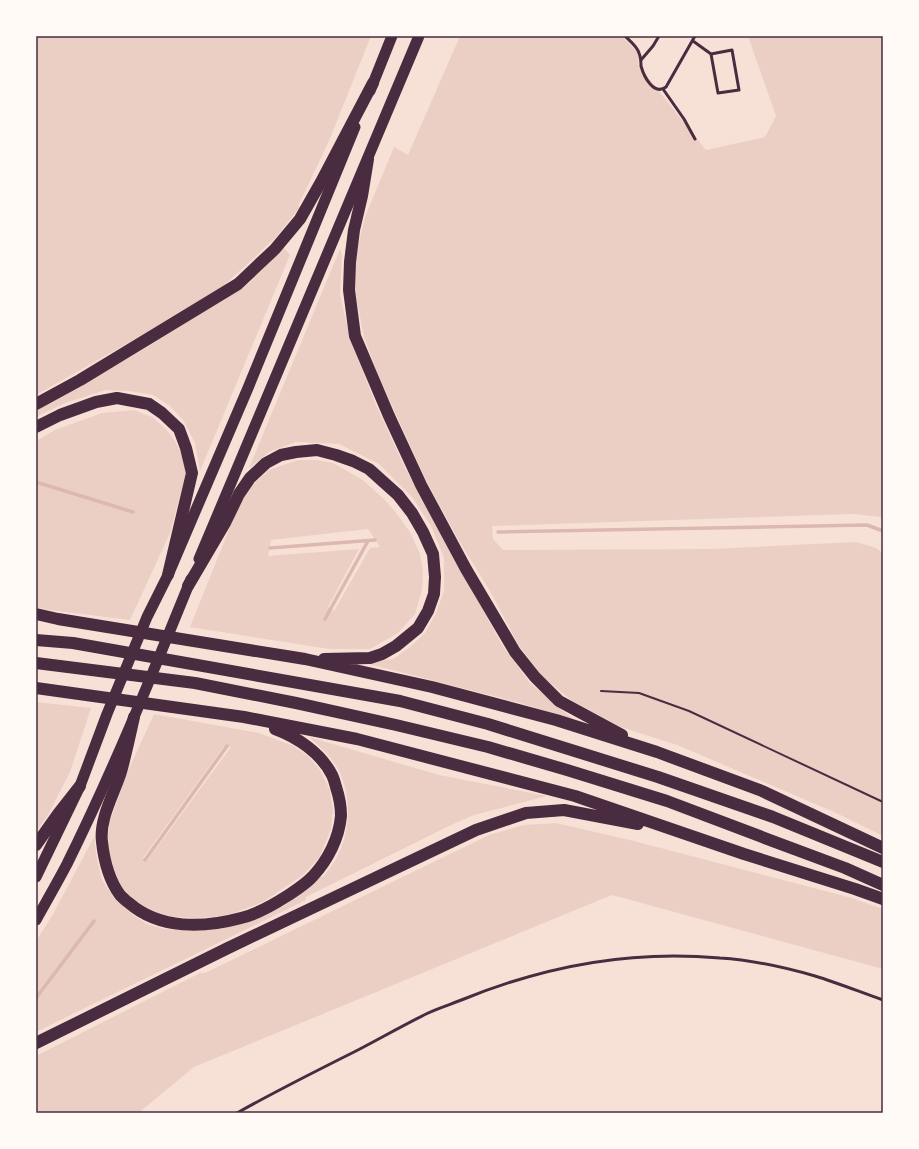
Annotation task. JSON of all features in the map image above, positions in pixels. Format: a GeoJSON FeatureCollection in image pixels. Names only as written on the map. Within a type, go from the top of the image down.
{"type":"FeatureCollection","features":[{"type":"Feature","properties":{"kind":"highway"},"geometry":{"type":"LineString","coordinates":[[36,877],[80,786],[107,714],[147,617],[168,575],[248,388],[392,36]]}},
{"type":"Feature","properties":{"kind":"highway"},"geometry":{"type":"LineString","coordinates":[[36,920],[66,866],[134,717],[286,349],[420,36]]}},
{"type":"Feature","properties":{"kind":"highway"},"geometry":{"type":"LineString","coordinates":[[36,404],[80,380],[238,284],[275,249],[300,219],[373,84]]}},
{"type":"Feature","properties":{"kind":"highway"},"geometry":{"type":"LineString","coordinates":[[368,159],[362,196],[354,230],[350,262],[349,290],[355,336],[389,416],[421,485],[466,569],[496,620],[515,652],[535,677],[559,701],[657,752]]}},
{"type":"Feature","properties":{"kind":"highway"},"geometry":{"type":"LineString","coordinates":[[36,427],[60,415],[96,402],[117,398],[149,404],[180,429],[192,473],[168,575]]}},
{"type":"Feature","properties":{"kind":"highway"},"geometry":{"type":"LineString","coordinates":[[188,586],[225,523],[239,494],[250,478],[266,463],[281,456],[296,452],[317,450],[353,461],[369,469],[398,495],[412,513],[423,532],[433,554],[435,577],[434,594],[428,611],[418,628],[396,646],[382,654],[370,658],[305,659]]}},
{"type":"Feature","properties":{"kind":"highway"},"geometry":{"type":"LineString","coordinates":[[36,616],[305,659],[440,689],[556,720],[657,752],[762,791],[883,848]]}},
{"type":"Feature","properties":{"kind":"highway"},"geometry":{"type":"LineString","coordinates":[[36,640],[73,643],[400,701],[488,724],[658,777],[773,817],[883,862]]}},
{"type":"Feature","properties":{"kind":"highway"},"geometry":{"type":"LineString","coordinates":[[36,663],[195,683],[396,725],[488,747],[667,801],[845,868],[883,885]]}},
{"type":"Feature","properties":{"kind":"highway"},"geometry":{"type":"LineString","coordinates":[[36,688],[244,717],[357,739],[575,796],[744,854],[883,899]]}},
{"type":"Feature","properties":{"kind":"highway"},"geometry":{"type":"LineString","coordinates":[[134,717],[120,772],[104,818],[101,840],[106,864],[111,881],[121,896],[135,908],[152,918],[172,923],[192,925],[218,923],[242,918],[268,908],[296,890],[313,876],[326,858],[335,841],[341,816],[338,795],[332,775],[322,760],[308,747],[287,734],[244,717]]}},
{"type":"Feature","properties":{"kind":"highway"},"geometry":{"type":"LineString","coordinates":[[36,846],[80,786]]}},
{"type":"Feature","properties":{"kind":"highway"},"geometry":{"type":"LineString","coordinates":[[36,1044],[228,948],[476,830],[526,813],[564,810],[682,832]]}},
{"type":"Feature","properties":{"kind":"lane"},"geometry":{"type":"LineString","coordinates":[[625,36],[636,47],[641,60],[643,72],[649,82],[656,89],[660,90],[666,87],[695,36]]}},
{"type":"Feature","properties":{"kind":"lane"},"geometry":{"type":"LineString","coordinates":[[641,60],[659,36]]}},
{"type":"Feature","properties":{"kind":"lane"},"geometry":{"type":"LineString","coordinates":[[693,41],[711,54],[718,94],[739,90],[732,50],[711,54]]}},
{"type":"Feature","properties":{"kind":"lane"},"geometry":{"type":"LineString","coordinates":[[663,89],[695,140]]}},
{"type":"Feature","properties":{"kind":"lane"},"geometry":{"type":"LineString","coordinates":[[237,1113],[427,1014],[484,991],[567,966],[640,957],[679,956],[721,958],[762,964],[815,976],[883,1000]]}},
{"type":"Feature","properties":{"kind":"path"},"geometry":{"type":"LineString","coordinates":[[601,691],[639,693],[689,711],[883,802]]}},
{"type":"Feature","properties":{"kind":"shaded area"},"geometry":{"type":"Polygon","coordinates":[[[36,36],[371,36],[329,141],[298,206],[300,207],[277,236],[223,286],[135,339],[36,395],[36,36]]]}},
{"type":"Feature","properties":{"kind":"shaded area"},"geometry":{"type":"Polygon","coordinates":[[[460,36],[621,36],[639,53],[638,65],[706,150],[765,137],[776,116],[748,36],[883,36],[883,518],[853,514],[492,526],[493,539],[503,550],[713,549],[856,542],[876,548],[883,553],[883,836],[834,812],[677,745],[621,727],[571,700],[542,676],[518,644],[490,591],[459,541],[424,476],[379,377],[364,337],[356,297],[354,263],[365,217],[394,147],[408,155],[460,36]]]}},
{"type":"Feature","properties":{"kind":"shaded area"},"geometry":{"type":"Polygon","coordinates":[[[284,248],[290,255],[200,471],[195,443],[183,420],[170,406],[153,395],[129,391],[106,390],[65,403],[36,417],[36,410],[136,354],[249,283],[284,248]]]}},
{"type":"Feature","properties":{"kind":"shaded area"},"geometry":{"type":"Polygon","coordinates":[[[340,249],[342,255],[340,295],[351,341],[376,405],[406,470],[502,645],[530,683],[574,720],[517,702],[365,663],[393,659],[410,647],[425,633],[436,613],[444,591],[444,558],[431,526],[412,497],[379,464],[339,444],[296,442],[269,452],[249,468],[340,249]]]}},
{"type":"Feature","properties":{"kind":"shaded area"},"geometry":{"type":"Polygon","coordinates":[[[134,410],[152,417],[166,429],[175,441],[181,453],[186,473],[170,533],[130,620],[36,607],[36,441],[55,430],[102,413],[134,410]]]}},
{"type":"Feature","properties":{"kind":"shaded area"},"geometry":{"type":"Polygon","coordinates":[[[298,460],[316,460],[333,463],[363,480],[385,500],[397,514],[410,532],[420,554],[423,571],[422,590],[415,614],[398,633],[370,649],[329,649],[190,627],[238,507],[252,486],[269,470],[298,460]],[[368,529],[271,540],[268,556],[359,549],[328,607],[334,611],[370,548],[380,547],[368,529]]]}},
{"type":"Feature","properties":{"kind":"shaded area"},"geometry":{"type":"Polygon","coordinates":[[[36,702],[91,708],[70,772],[48,815],[36,832],[36,702]]]}},
{"type":"Feature","properties":{"kind":"shaded area"},"geometry":{"type":"Polygon","coordinates":[[[154,714],[259,733],[294,746],[309,757],[320,770],[330,790],[333,811],[331,829],[319,858],[303,875],[263,902],[234,913],[214,917],[174,917],[155,913],[127,895],[115,877],[107,841],[110,821],[127,773],[154,714]],[[224,746],[143,858],[147,861],[231,747],[224,746]]]}},
{"type":"Feature","properties":{"kind":"shaded area"},"geometry":{"type":"Polygon","coordinates":[[[309,737],[439,775],[547,796],[474,815],[451,825],[306,897],[306,900],[36,1032],[36,941],[52,916],[94,837],[102,880],[114,898],[133,915],[147,924],[164,929],[192,931],[218,929],[247,922],[284,906],[304,891],[320,876],[323,877],[335,860],[342,846],[347,824],[348,802],[343,780],[335,764],[329,756],[309,737]]]}},
{"type":"Feature","properties":{"kind":"shaded area"},"geometry":{"type":"Polygon","coordinates":[[[556,823],[630,840],[852,898],[883,909],[883,969],[612,895],[194,1067],[140,1113],[36,1113],[36,1056],[200,973],[205,973],[489,835],[524,825],[556,823]]]}},
{"type":"Feature","properties":{"kind":"waterway"},"geometry":{"type":"LineString","coordinates":[[36,482],[133,512]]}},
{"type":"Feature","properties":{"kind":"waterway"},"geometry":{"type":"LineString","coordinates":[[498,532],[867,525],[883,531]]}},
{"type":"Feature","properties":{"kind":"waterway"},"geometry":{"type":"LineString","coordinates":[[270,548],[375,540]]}},
{"type":"Feature","properties":{"kind":"waterway"},"geometry":{"type":"LineString","coordinates":[[325,619],[368,541]]}},
{"type":"Feature","properties":{"kind":"waterway"},"geometry":{"type":"LineString","coordinates":[[145,860],[227,746]]}},
{"type":"Feature","properties":{"kind":"waterway"},"geometry":{"type":"LineString","coordinates":[[36,998],[94,921]]}}]}
